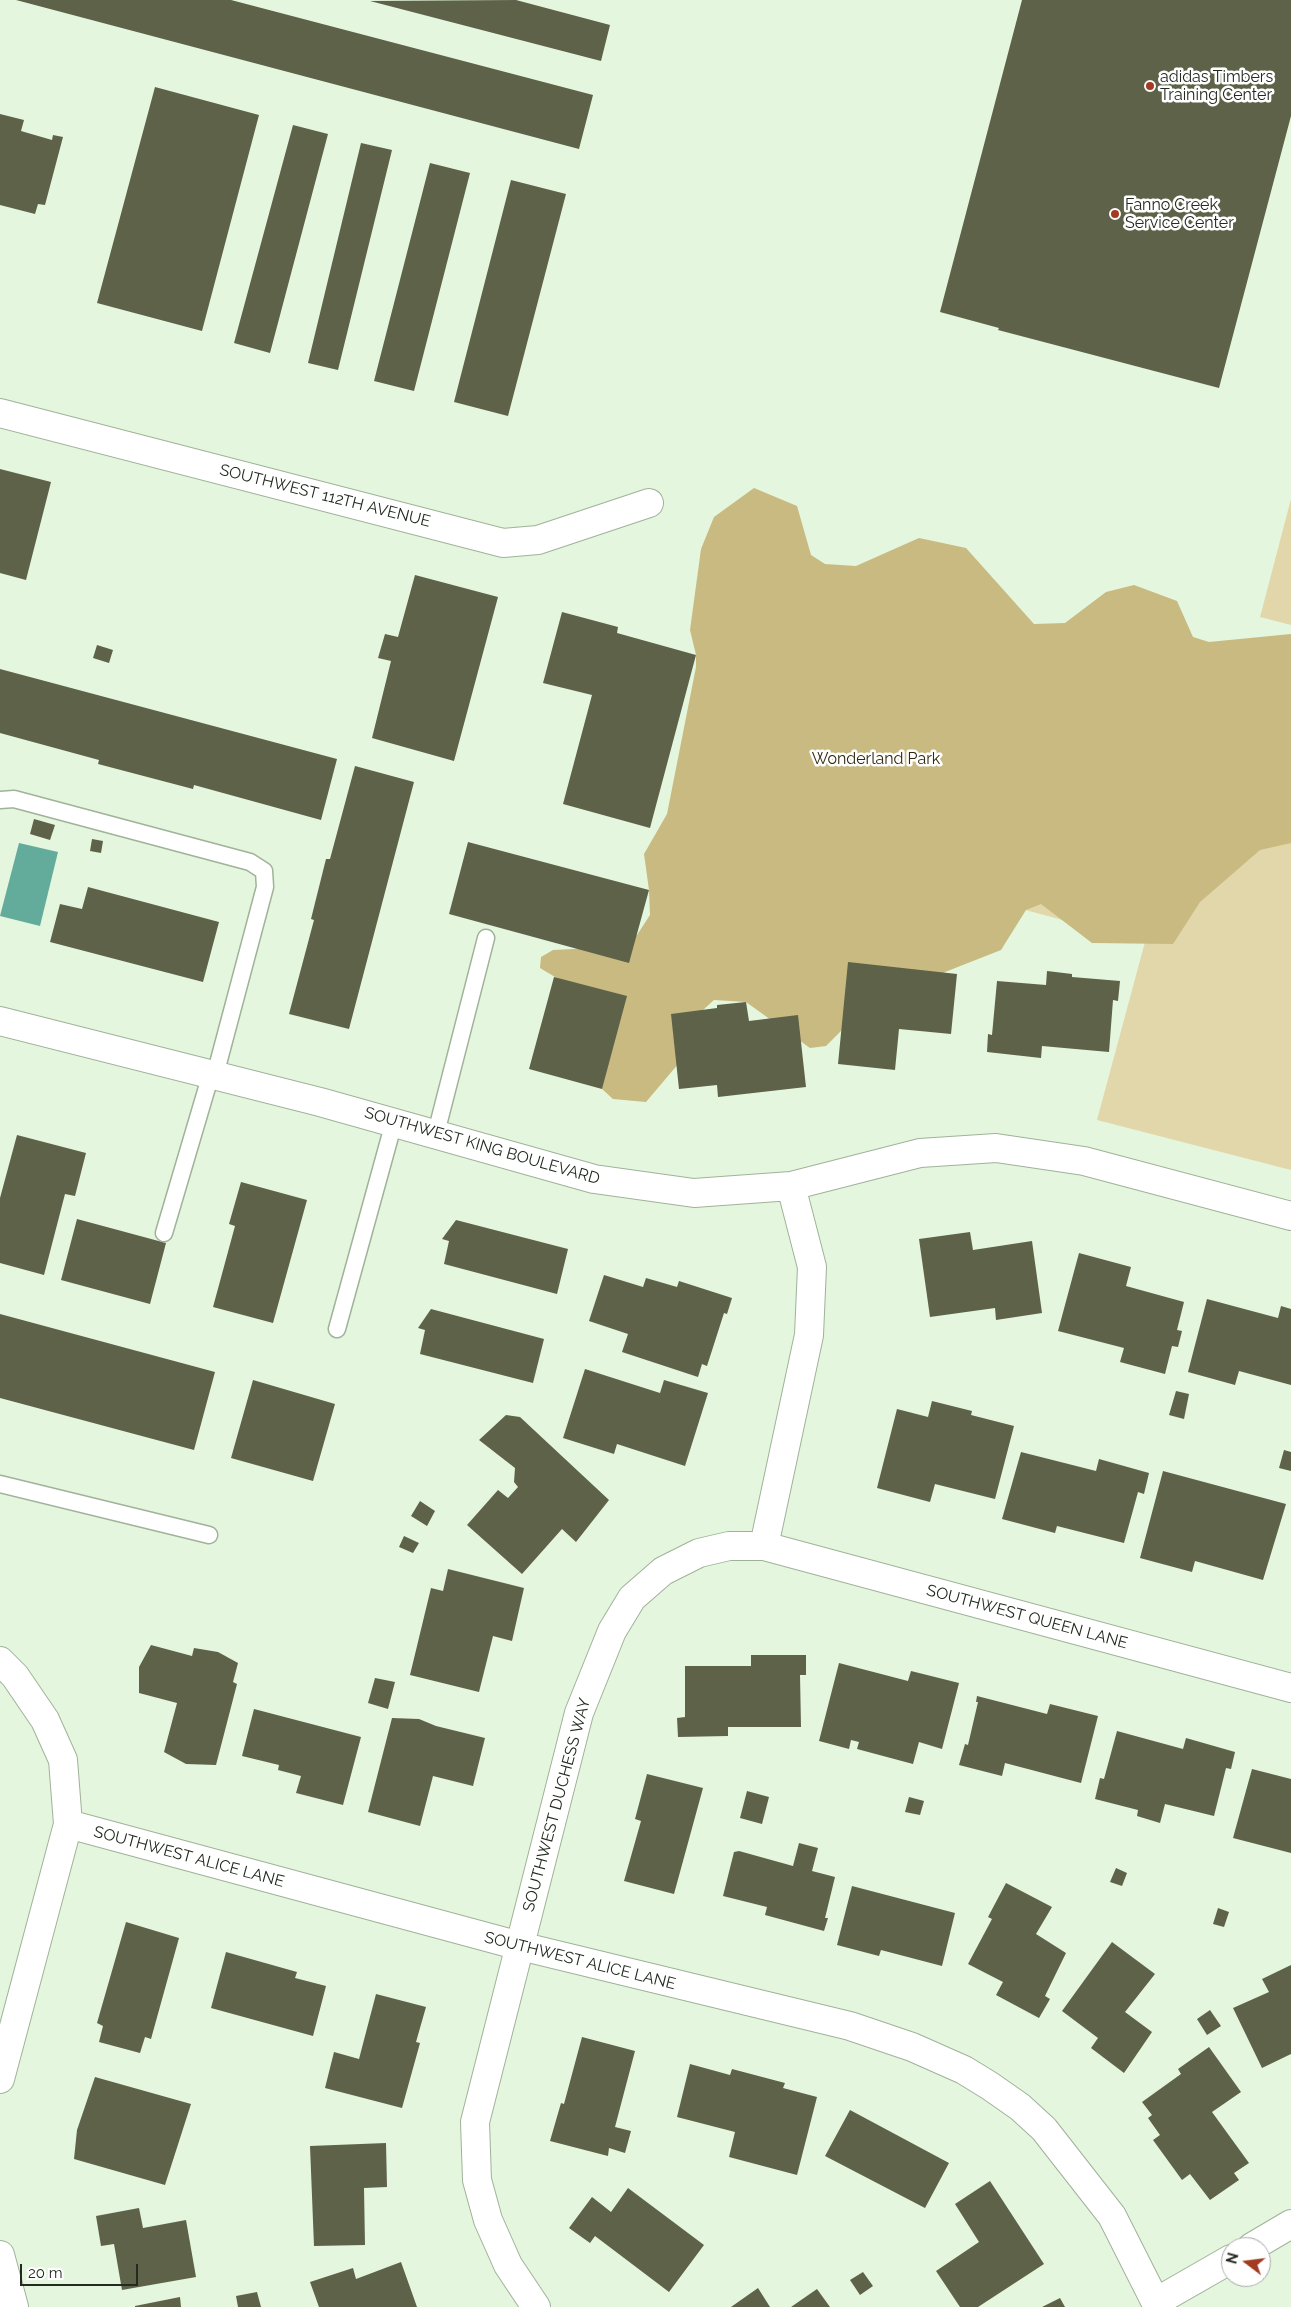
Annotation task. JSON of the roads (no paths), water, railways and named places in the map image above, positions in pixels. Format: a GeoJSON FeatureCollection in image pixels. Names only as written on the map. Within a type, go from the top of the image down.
{"type":"FeatureCollection","features":[{"type":"Feature","properties":{"kind":"street","name":"SOUTHWEST 112TH AVENUE"},"geometry":{"type":"LineString","coordinates":[[0,413],[504,542],[538,540],[649,503]]}},
{"type":"Feature","properties":{"kind":"street","name":"SOUTHWEST KING BOULEVARD"},"geometry":{"type":"LineString","coordinates":[[0,1021],[213,1074],[436,1133],[594,1180],[694,1193],[791,1186],[920,1153],[996,1148],[1084,1161],[1291,1216]]}},
{"type":"Feature","properties":{"kind":"street"},"geometry":{"type":"LineString","coordinates":[[764,1546],[809,1335],[812,1267],[791,1186]]}},
{"type":"Feature","properties":{"kind":"street","name":"SOUTHWEST DUCHESS WAY"},"geometry":{"type":"LineString","coordinates":[[536,2307],[508,2265],[488,2220],[477,2180],[475,2122],[579,1712],[612,1631],[632,1598],[663,1571],[698,1552],[729,1546],[764,1546]]}},
{"type":"Feature","properties":{"kind":"street","name":"SOUTHWEST QUEEN LANE"},"geometry":{"type":"LineString","coordinates":[[764,1546],[1291,1688]]}},
{"type":"Feature","properties":{"kind":"street"},"geometry":{"type":"LineString","coordinates":[[0,1661],[14,1676],[45,1720],[63,1760],[68,1824],[0,2080]]}},
{"type":"Feature","properties":{"kind":"street","name":"SOUTHWEST ALICE LANE"},"geometry":{"type":"LineString","coordinates":[[68,1824],[520,1946],[850,2026],[912,2047],[964,2070],[1020,2107],[1044,2129],[1112,2216],[1157,2305]]}},
{"type":"Feature","properties":{"kind":"street"},"geometry":{"type":"LineString","coordinates":[[1269,2237],[1291,2224]]}},
{"type":"Feature","properties":{"kind":"street"},"geometry":{"type":"LineString","coordinates":[[0,2255],[14,2307]]}},
{"type":"Feature","properties":{"kind":"street"},"geometry":{"type":"LineString","coordinates":[[1157,2305],[1221,2265]]}},
{"type":"Feature","properties":{"kind":"lane"},"geometry":{"type":"LineString","coordinates":[[0,800],[14,799],[250,862],[264,871],[266,888],[213,1074],[164,1233]]}},
{"type":"Feature","properties":{"kind":"lane"},"geometry":{"type":"LineString","coordinates":[[436,1133],[486,938]]}},
{"type":"Feature","properties":{"kind":"lane"},"geometry":{"type":"LineString","coordinates":[[337,1329],[394,1122]]}},
{"type":"Feature","properties":{"kind":"lane"},"geometry":{"type":"LineString","coordinates":[[0,1484],[208,1535]]}},
{"type":"Feature","properties":{"kind":"water"},"geometry":{"type":"Polygon","coordinates":[[[19,843],[58,852],[40,926],[0,916],[19,843]]]}},
{"type":"Feature","properties":{"kind":"place","name":"adidas Timbers Training Center"},"geometry":{"type":"Point","coordinates":[1150,86]}},
{"type":"Feature","properties":{"kind":"place","name":"Fanno Creek Service Center"},"geometry":{"type":"Point","coordinates":[1115,214]}},
{"type":"Feature","properties":{"kind":"park label","name":"Wonderland Park"},"geometry":{"type":"Point","coordinates":[876,759]}}]}
